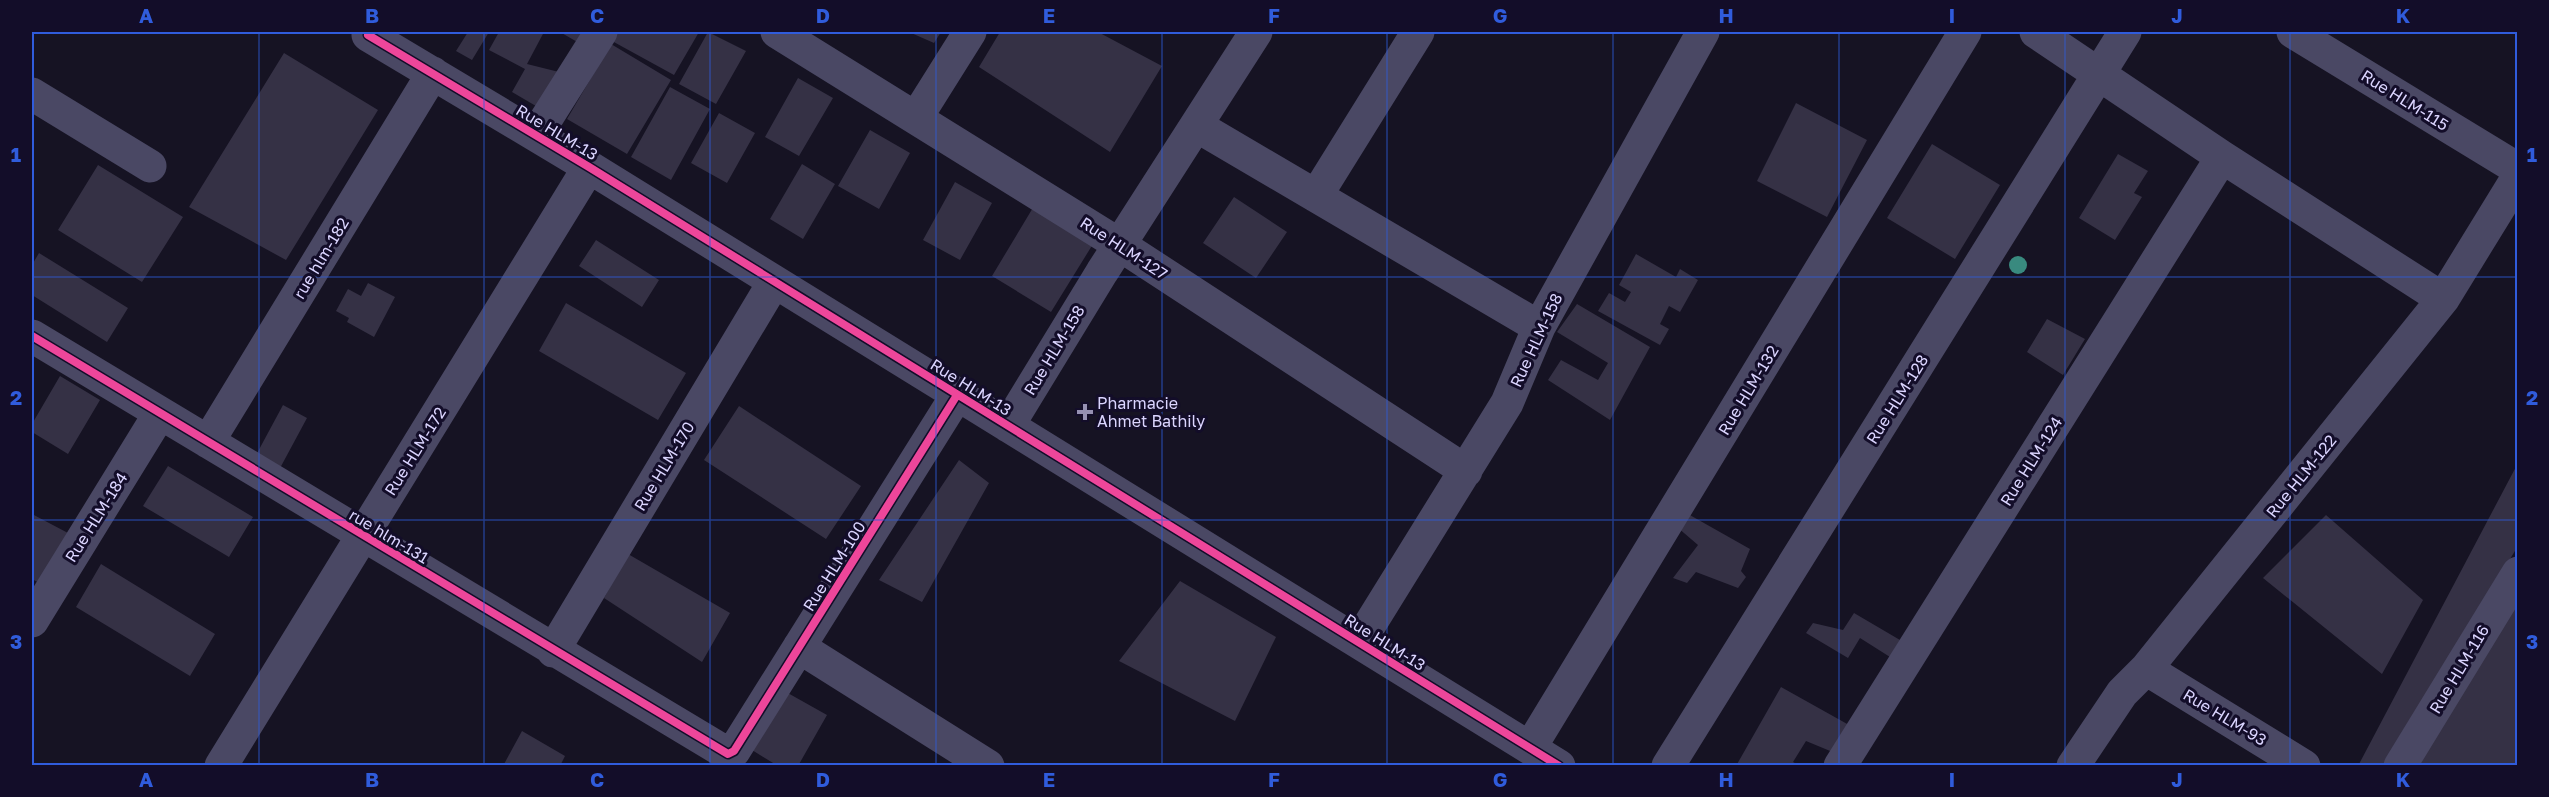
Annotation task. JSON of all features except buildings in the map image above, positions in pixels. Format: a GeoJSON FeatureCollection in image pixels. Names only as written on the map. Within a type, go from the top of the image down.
{"type":"FeatureCollection","features":[{"type":"Feature","properties":{"kind":"street"},"geometry":{"type":"LineString","coordinates":[[536,135],[601,32]]}},
{"type":"Feature","properties":{"kind":"street","name":"Rue HLM-127"},"geometry":{"type":"LineString","coordinates":[[777,32],[1120,244],[1466,471]]}},
{"type":"Feature","properties":{"kind":"street"},"geometry":{"type":"LineString","coordinates":[[916,118],[970,32]]}},
{"type":"Feature","properties":{"kind":"street","name":"Rue HLM-158"},"geometry":{"type":"LineString","coordinates":[[1008,426],[1120,244],[1256,32]]}},
{"type":"Feature","properties":{"kind":"street"},"geometry":{"type":"LineString","coordinates":[[1316,196],[1418,32]]}},
{"type":"Feature","properties":{"kind":"street","name":"Rue HLM-158"},"geometry":{"type":"LineString","coordinates":[[1359,642],[1507,403],[1539,327],[1703,32]]}},
{"type":"Feature","properties":{"kind":"street","name":"Rue HLM-132"},"geometry":{"type":"LineString","coordinates":[[1530,748],[1965,32]]}},
{"type":"Feature","properties":{"kind":"street"},"geometry":{"type":"LineString","coordinates":[[2036,32],[2222,158],[2443,299]]}},
{"type":"Feature","properties":{"kind":"street","name":"Rue HLM-128"},"geometry":{"type":"LineString","coordinates":[[1668,765],[2125,32]]}},
{"type":"Feature","properties":{"kind":"street","name":"Rue HLM-115"},"geometry":{"type":"LineString","coordinates":[[2293,32],[2517,169]]}},
{"type":"Feature","properties":{"kind":"street","name":"Rue HLM-13"},"geometry":{"type":"LineString","coordinates":[[368,35],[590,167],[1558,765]]}},
{"type":"Feature","properties":{"kind":"street","name":"rue hlm-182"},"geometry":{"type":"LineString","coordinates":[[208,442],[433,73]]}},
{"type":"Feature","properties":{"kind":"street"},"geometry":{"type":"LineString","coordinates":[[32,94],[150,165]]}},
{"type":"Feature","properties":{"kind":"street"},"geometry":{"type":"LineString","coordinates":[[1197,126],[1539,327]]}},
{"type":"Feature","properties":{"kind":"street","name":"Rue HLM-124"},"geometry":{"type":"LineString","coordinates":[[1840,765],[2222,158]]}},
{"type":"Feature","properties":{"kind":"street","name":"Rue HLM-172"},"geometry":{"type":"LineString","coordinates":[[221,765],[590,167]]}},
{"type":"Feature","properties":{"kind":"street","name":"Rue HLM-122"},"geometry":{"type":"LineString","coordinates":[[2073,765],[2122,693],[2146,669],[2443,299],[2517,177]]}},
{"type":"Feature","properties":{"kind":"street","name":"Rue HLM-170"},"geometry":{"type":"LineString","coordinates":[[554,651],[774,282]]}},
{"type":"Feature","properties":{"kind":"street","name":"rue hlm-131"},"geometry":{"type":"LineString","coordinates":[[32,336],[721,752],[728,754],[734,751]]}},
{"type":"Feature","properties":{"kind":"street","name":"Rue HLM-100"},"geometry":{"type":"LineString","coordinates":[[734,751],[957,395]]}},
{"type":"Feature","properties":{"kind":"street","name":"Rue HLM-184"},"geometry":{"type":"LineString","coordinates":[[33,621],[160,413]]}},
{"type":"Feature","properties":{"kind":"street","name":"Rue HLM-116"},"geometry":{"type":"LineString","coordinates":[[2400,765],[2517,573]]}},
{"type":"Feature","properties":{"kind":"street"},"geometry":{"type":"LineString","coordinates":[[800,647],[988,765]]}},
{"type":"Feature","properties":{"kind":"street","name":"Rue HLM-93"},"geometry":{"type":"LineString","coordinates":[[2146,669],[2304,765]]}},
{"type":"Feature","properties":{"kind":"cycle path"},"geometry":{"type":"LineString","coordinates":[[368,35],[589,167],[1559,766]]}},
{"type":"Feature","properties":{"kind":"cycle path"},"geometry":{"type":"LineString","coordinates":[[32,336],[728,754],[734,751],[957,395]]}},
{"type":"Feature","properties":{"kind":"place","name":"Pharmacie Ahmet Bathily"},"geometry":{"type":"Point","coordinates":[1085,412]}}]}
